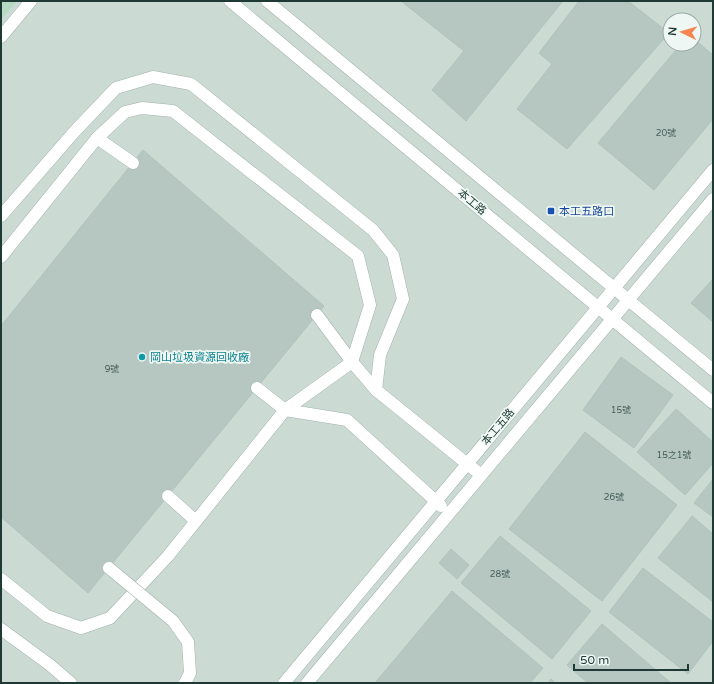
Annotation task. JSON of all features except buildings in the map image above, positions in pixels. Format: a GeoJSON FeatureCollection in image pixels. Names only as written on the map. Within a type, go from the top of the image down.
{"type":"FeatureCollection","features":[{"type":"Feature","properties":{"kind":"street"},"geometry":{"type":"LineString","coordinates":[[1,37],[31,1]]}},
{"type":"Feature","properties":{"kind":"street","name":"本工路"},"geometry":{"type":"LineString","coordinates":[[230,1],[713,403]]}},
{"type":"Feature","properties":{"kind":"street"},"geometry":{"type":"LineString","coordinates":[[267,1],[713,370]]}},
{"type":"Feature","properties":{"kind":"street"},"geometry":{"type":"LineString","coordinates":[[1,216],[75,131],[116,88],[153,77],[191,84],[373,230],[393,255],[403,298],[380,354],[376,390]]}},
{"type":"Feature","properties":{"kind":"street"},"geometry":{"type":"LineString","coordinates":[[1,257],[98,138],[125,112],[142,108],[173,111],[358,256],[370,305],[352,362],[285,410],[168,556],[110,618],[81,628],[47,616],[1,579]]}},
{"type":"Feature","properties":{"kind":"street"},"geometry":{"type":"LineString","coordinates":[[98,138],[132,162]]}},
{"type":"Feature","properties":{"kind":"street","name":"本工五路"},"geometry":{"type":"LineString","coordinates":[[284,683],[713,170]]}},
{"type":"Feature","properties":{"kind":"street","name":"本工五路"},"geometry":{"type":"LineString","coordinates":[[307,683],[713,198]]}},
{"type":"Feature","properties":{"kind":"street"},"geometry":{"type":"LineString","coordinates":[[317,315],[352,362],[376,390],[482,475]]}},
{"type":"Feature","properties":{"kind":"street"},"geometry":{"type":"LineString","coordinates":[[257,388],[285,410],[347,420],[449,514]]}},
{"type":"Feature","properties":{"kind":"street"},"geometry":{"type":"LineString","coordinates":[[168,496],[196,521]]}},
{"type":"Feature","properties":{"kind":"street"},"geometry":{"type":"LineString","coordinates":[[109,568],[173,621],[188,642],[190,673],[185,683]]}},
{"type":"Feature","properties":{"kind":"street"},"geometry":{"type":"LineString","coordinates":[[1,629],[50,665],[71,683]]}},
{"type":"Feature","properties":{"kind":"shaded area"},"geometry":{"type":"Polygon","coordinates":[[[1,1],[713,1],[713,683],[1,683],[1,1]]]}},
{"type":"Feature","properties":{"kind":"green space"},"geometry":{"type":"Polygon","coordinates":[[[1,1],[17,1],[1,20],[1,1]]]}},
{"type":"Feature","properties":{"kind":"place","name":"本工五路口"},"geometry":{"type":"Point","coordinates":[551,211]}},
{"type":"Feature","properties":{"kind":"place","name":"岡山垃圾資源回收廠"},"geometry":{"type":"Point","coordinates":[142,357]}}]}
